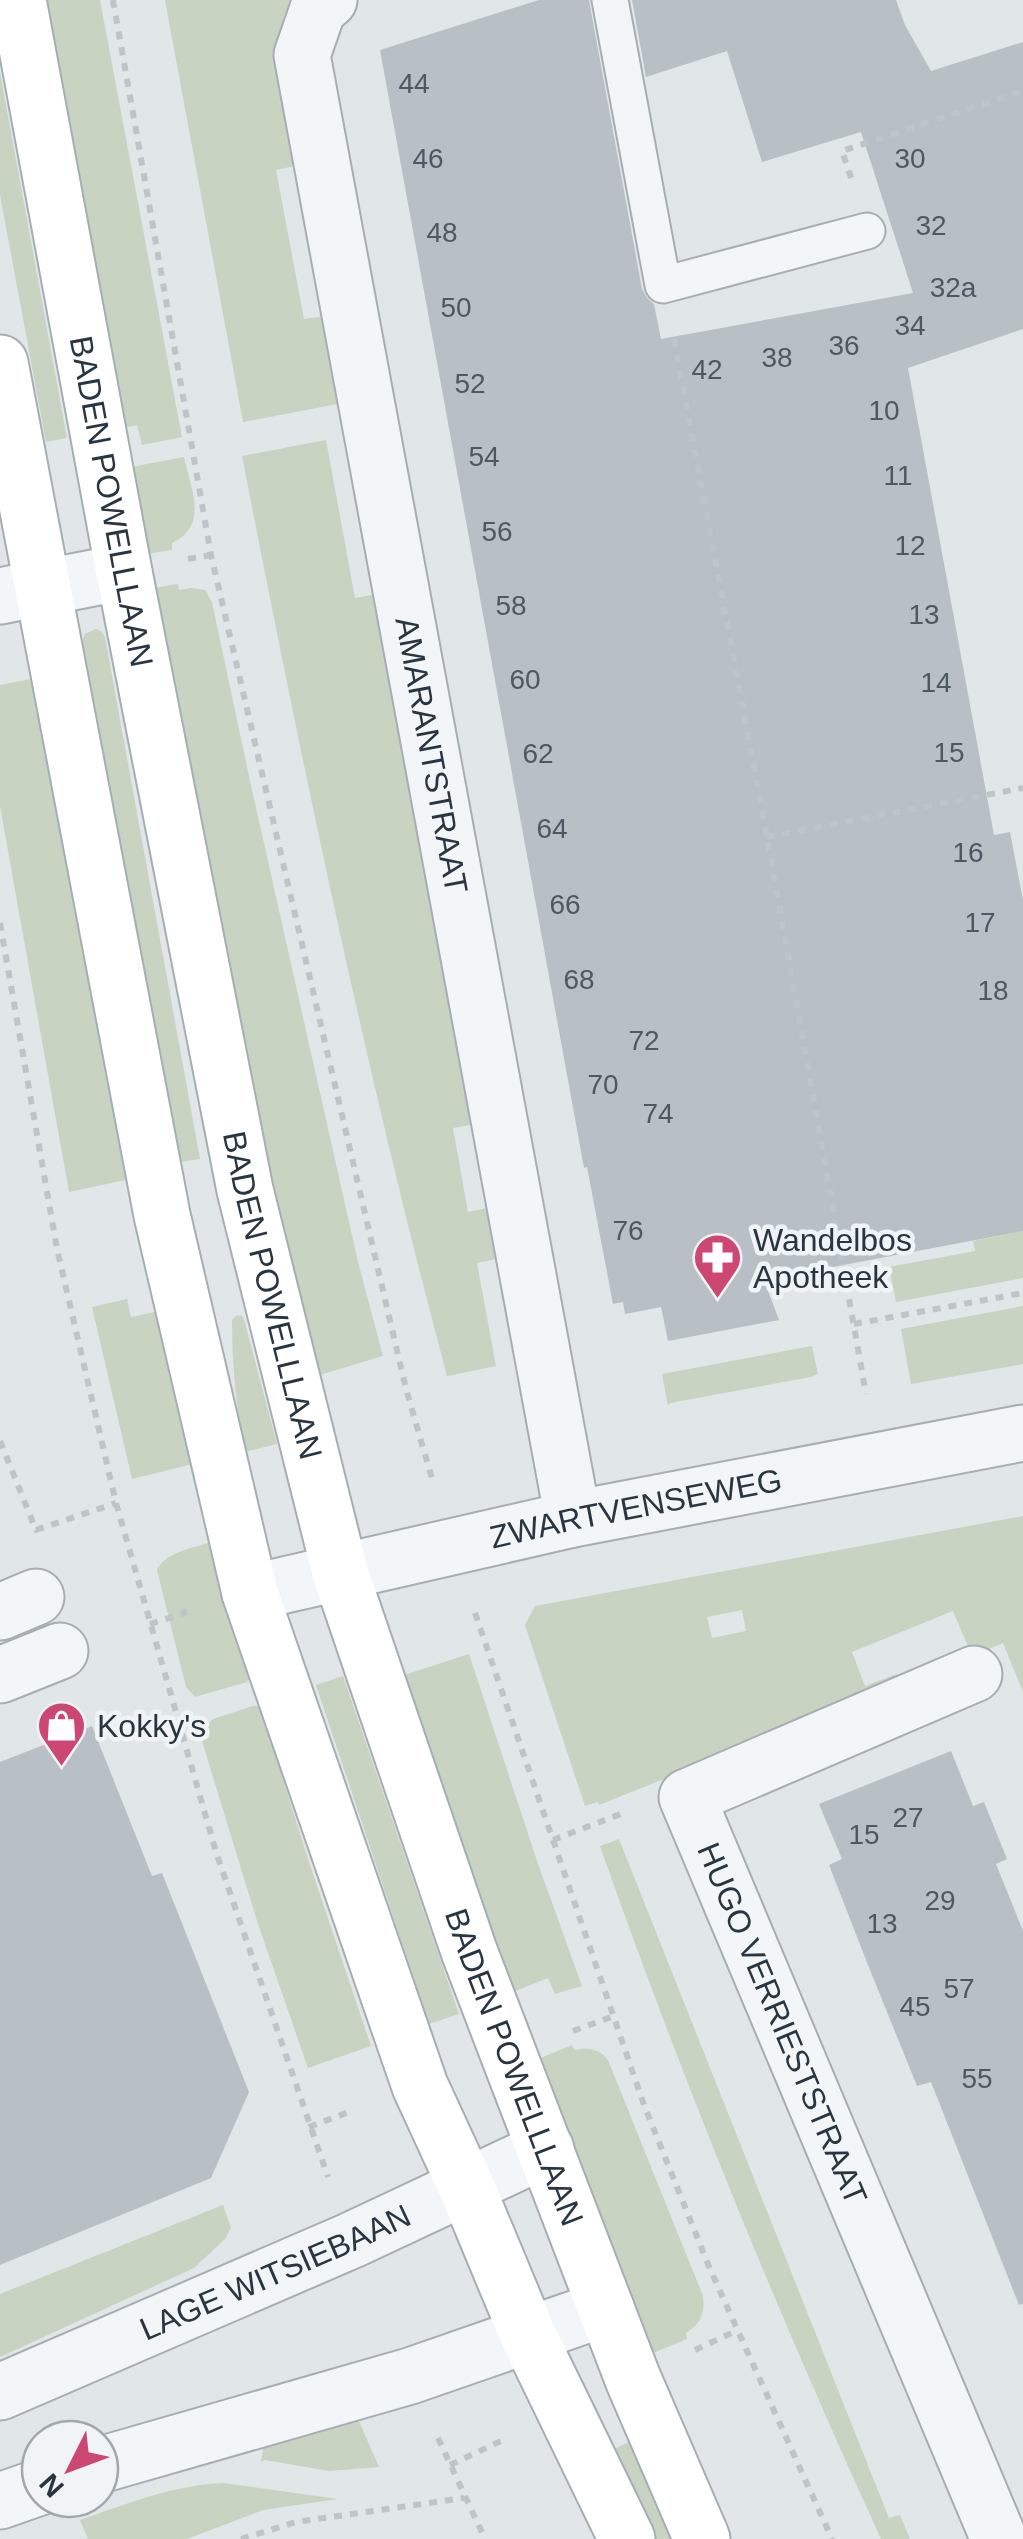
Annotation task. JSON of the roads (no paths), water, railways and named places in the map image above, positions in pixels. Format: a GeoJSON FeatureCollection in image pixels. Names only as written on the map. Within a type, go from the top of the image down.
{"type":"FeatureCollection","features":[{"type":"Feature","properties":{"kind":"street","name":"BADEN POWELLLAAN"},"geometry":{"type":"LineString","coordinates":[[18,0],[244,1190],[340,1572],[469,1952],[633,2379],[702,2539]]}},
{"type":"Feature","properties":{"kind":"street","name":"AMARANTSTRAAT"},"geometry":{"type":"LineString","coordinates":[[329,0],[318,9],[302,55],[573,1518]]}},
{"type":"Feature","properties":{"kind":"street"},"geometry":{"type":"LineString","coordinates":[[0,363],[21,592],[250,1592],[420,2086],[528,2335],[627,2539]]}},
{"type":"Feature","properties":{"kind":"street"},"geometry":{"type":"LineString","coordinates":[[21,592],[124,572]]}},
{"type":"Feature","properties":{"kind":"street","name":"ZWARTVENSEWEG"},"geometry":{"type":"LineString","coordinates":[[250,1592],[573,1518],[1023,1433]]}},
{"type":"Feature","properties":{"kind":"street"},"geometry":{"type":"LineString","coordinates":[[0,1675],[60,1652]]}},
{"type":"Feature","properties":{"kind":"street","name":"HUGO VERRIESTSTRAAT"},"geometry":{"type":"LineString","coordinates":[[974,1674],[687,1798],[998,2539]]}},
{"type":"Feature","properties":{"kind":"street","name":"LAGE WITSIEBAAN"},"geometry":{"type":"LineString","coordinates":[[0,2392],[352,2240],[546,2149]]}},
{"type":"Feature","properties":{"kind":"street"},"geometry":{"type":"LineString","coordinates":[[120,2459],[410,2376],[606,2308]]}},
{"type":"Feature","properties":{"kind":"lane"},"geometry":{"type":"LineString","coordinates":[[610,0],[664,284],[867,231]]}},
{"type":"Feature","properties":{"kind":"place","name":"Wandelbos Apotheek"},"geometry":{"type":"Point","coordinates":[718,1300]}},
{"type":"Feature","properties":{"kind":"place","name":"Kokky's"},"geometry":{"type":"Point","coordinates":[62,1768]}}]}
